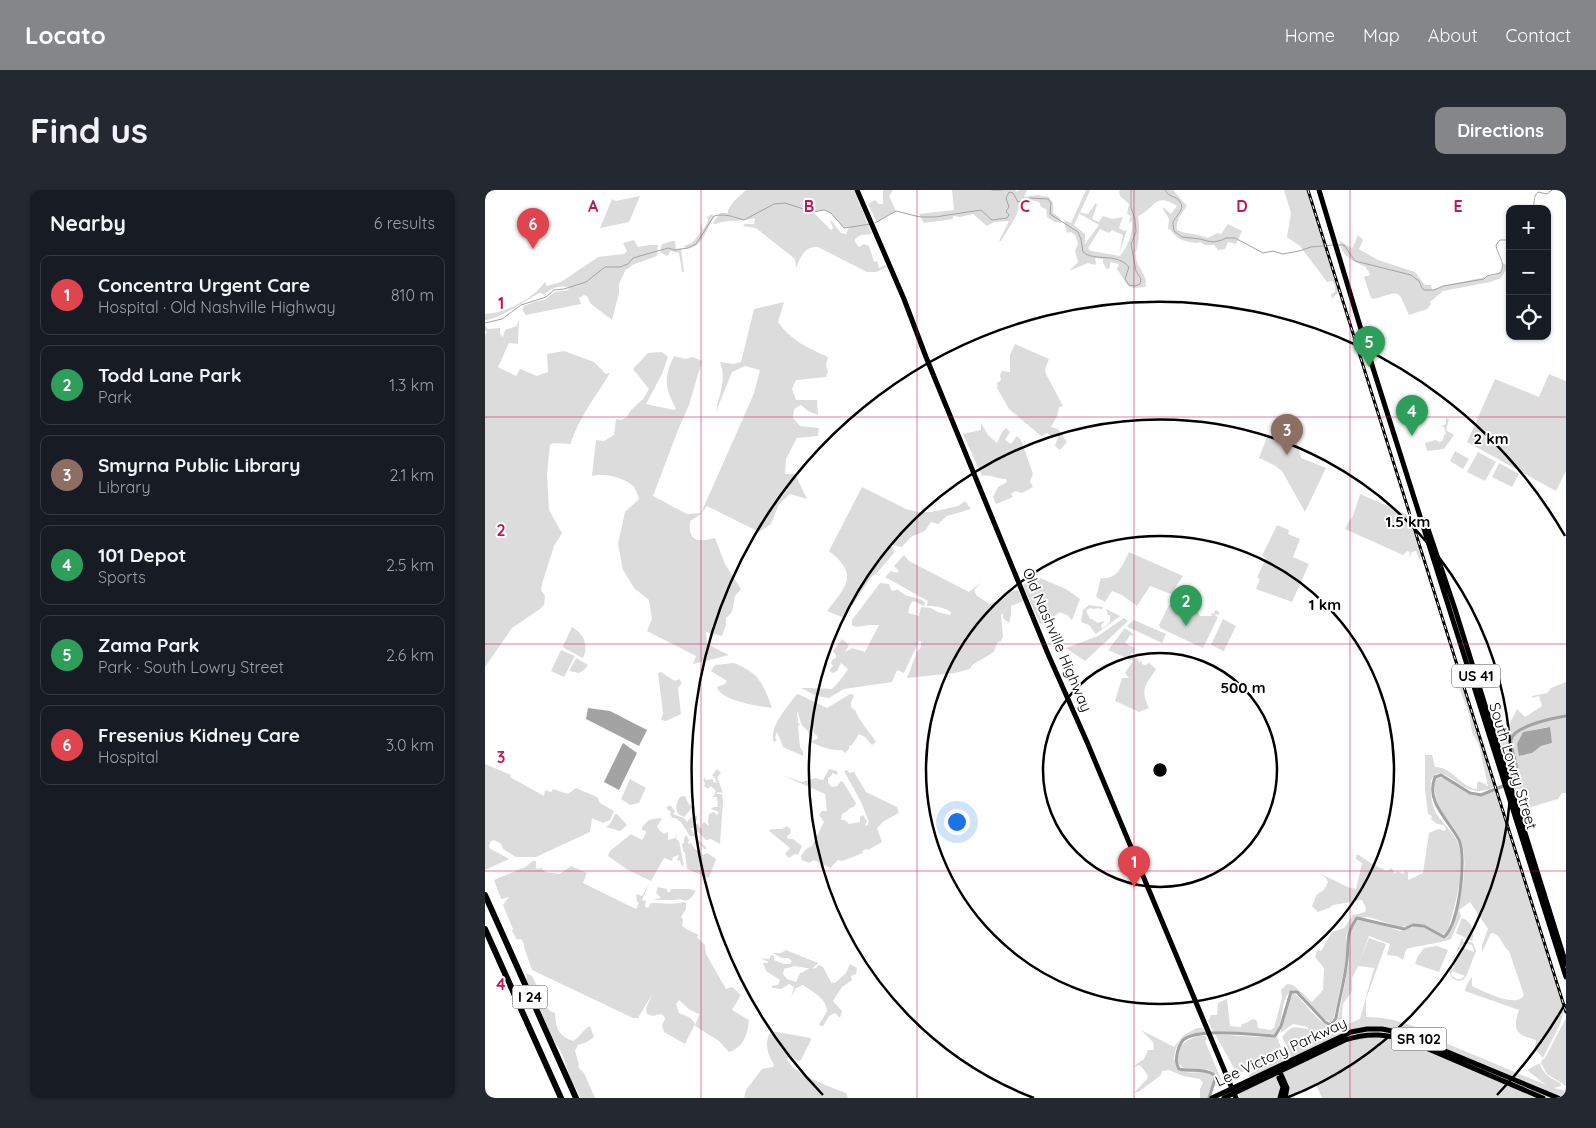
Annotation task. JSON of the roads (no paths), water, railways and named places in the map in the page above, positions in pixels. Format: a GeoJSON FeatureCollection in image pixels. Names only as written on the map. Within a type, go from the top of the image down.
{"type":"FeatureCollection","features":[{"type":"Feature","properties":{"kind":"highway","name":"I 24"},"geometry":{"type":"LineString","coordinates":[[485,896],[576,1098]]}},
{"type":"Feature","properties":{"kind":"highway","name":"I 24"},"geometry":{"type":"LineString","coordinates":[[485,929],[561,1098]]}},
{"type":"Feature","properties":{"kind":"main road","name":"Old Nashville Highway"},"geometry":{"type":"LineString","coordinates":[[857,190],[904,299],[1038,630],[1236,1098]]}},
{"type":"Feature","properties":{"kind":"main road","name":"South Lowry Street"},"geometry":{"type":"LineString","coordinates":[[1321,190],[1506,777],[1566,977]]}},
{"type":"Feature","properties":{"kind":"main road","name":"US 41"},"geometry":{"type":"LineString","coordinates":[[1561,956],[1566,964]]}},
{"type":"Feature","properties":{"kind":"main road","name":"Lee Victory Parkway"},"geometry":{"type":"LineString","coordinates":[[1211,1098],[1219,1094],[1226,1095],[1351,1032],[1367,1029],[1389,1030],[1411,1036],[1558,1098]]}},
{"type":"Feature","properties":{"kind":"main road","name":"Lee Victory Parkway"},"geometry":{"type":"LineString","coordinates":[[1238,1088],[1252,1085],[1277,1070],[1291,1066],[1355,1037],[1385,1035],[1412,1042],[1543,1098]]}},
{"type":"Feature","properties":{"kind":"main road"},"geometry":{"type":"LineString","coordinates":[[1280,1098],[1286,1072],[1291,1066]]}},
{"type":"Feature","properties":{"kind":"main road"},"geometry":{"type":"LineString","coordinates":[[1277,1070],[1287,1088],[1285,1098]]}},
{"type":"Feature","properties":{"kind":"main road"},"geometry":{"type":"LineString","coordinates":[[1252,1085],[1272,1077],[1276,1077],[1283,1082]]}},
{"type":"Feature","properties":{"kind":"waterway"},"geometry":{"type":"LineString","coordinates":[[992,190],[1002,190]]}},
{"type":"Feature","properties":{"kind":"waterway"},"geometry":{"type":"LineString","coordinates":[[875,223],[896,211],[920,217],[935,217],[981,210],[992,220],[1007,218],[1009,215],[1006,211],[1009,207],[1006,198],[1009,192],[1013,193],[1018,202],[1030,198],[1048,199],[1051,203],[1050,214],[1078,232],[1083,252],[1088,255],[1112,258],[1124,262],[1129,267],[1125,279],[1129,285],[1135,286],[1140,284],[1141,279],[1136,271],[1131,244],[1136,232],[1135,219],[1131,208],[1131,190]]}},
{"type":"Feature","properties":{"kind":"waterway"},"geometry":{"type":"LineString","coordinates":[[1165,190],[1169,195],[1177,198],[1182,205],[1173,223],[1174,231],[1182,237],[1214,242],[1226,238],[1235,238],[1263,253],[1273,251],[1283,254],[1311,247],[1333,245]]}},
{"type":"Feature","properties":{"kind":"waterway"},"geometry":{"type":"LineString","coordinates":[[1534,205],[1535,196],[1538,192],[1547,194],[1552,190]]}},
{"type":"Feature","properties":{"kind":"waterway"},"geometry":{"type":"LineString","coordinates":[[485,323],[502,319],[521,305],[546,297],[554,290],[586,282],[605,267],[620,267],[628,264],[633,258],[668,248],[675,250],[688,248],[696,244],[714,216],[725,215],[744,220],[774,204],[785,203],[813,212],[824,210],[831,213],[844,228],[871,224]]}},
{"type":"Feature","properties":{"kind":"waterway"},"geometry":{"type":"LineString","coordinates":[[1336,245],[1344,245],[1355,261],[1411,275],[1419,281],[1424,290],[1434,290],[1443,286],[1484,279],[1487,276],[1500,273],[1502,262],[1496,245],[1500,240],[1506,240]]}},
{"type":"Feature","properties":{"kind":"waterway"},"geometry":{"type":"LineString","coordinates":[[1209,1098],[1215,1079],[1213,1074],[1205,1071],[1179,1069],[1178,1067],[1177,1054],[1183,1040],[1190,1036],[1213,1033],[1275,1036],[1281,1026],[1291,992],[1297,992],[1325,1022],[1331,1025],[1336,1018],[1347,960],[1348,938],[1357,918],[1404,929],[1413,925],[1424,926],[1444,937],[1454,920],[1460,891],[1462,861],[1459,840],[1439,810],[1433,795],[1435,777],[1441,775],[1470,793],[1481,795],[1513,782],[1517,772],[1511,745],[1513,735],[1526,727],[1566,716]]}},
{"type":"Feature","properties":{"kind":"railway"},"geometry":{"type":"LineString","coordinates":[[1308,190],[1566,1012]]}},
{"type":"Feature","properties":{"kind":"place","name":"Fresenius Kidney Care"},"geometry":{"type":"Point","coordinates":[533,249]}},
{"type":"Feature","properties":{"kind":"place","name":"Zama Park"},"geometry":{"type":"Point","coordinates":[1369,367]}},
{"type":"Feature","properties":{"kind":"place","name":"101 Depot"},"geometry":{"type":"Point","coordinates":[1412,436]}},
{"type":"Feature","properties":{"kind":"place","name":"Smyrna Public Library"},"geometry":{"type":"Point","coordinates":[1287,455]}},
{"type":"Feature","properties":{"kind":"place","name":"Todd Lane Park"},"geometry":{"type":"Point","coordinates":[1186,626]}},
{"type":"Feature","properties":{"kind":"place","name":"Concentra Urgent Care"},"geometry":{"type":"Point","coordinates":[1134,887]}}]}
